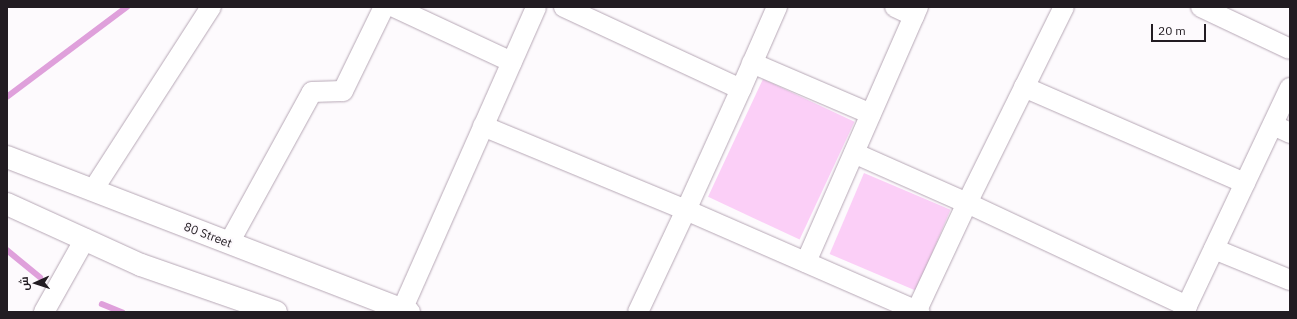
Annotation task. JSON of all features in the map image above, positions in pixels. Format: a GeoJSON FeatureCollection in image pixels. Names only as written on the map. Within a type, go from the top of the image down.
{"type":"FeatureCollection","features":[{"type":"Feature","properties":{"kind":"main road","name":"80 Street"},"geometry":{"type":"LineString","coordinates":[[7,157],[405,311]]}},
{"type":"Feature","properties":{"kind":"main road"},"geometry":{"type":"LineString","coordinates":[[7,204],[141,265],[276,312]]}},
{"type":"Feature","properties":{"kind":"street"},"geometry":{"type":"LineString","coordinates":[[93,190],[211,7]]}},
{"type":"Feature","properties":{"kind":"street"},"geometry":{"type":"LineString","coordinates":[[229,243],[312,92],[343,91],[384,7]]}},
{"type":"Feature","properties":{"kind":"street"},"geometry":{"type":"LineString","coordinates":[[394,7],[512,62]]}},
{"type":"Feature","properties":{"kind":"street"},"geometry":{"type":"LineString","coordinates":[[405,311],[483,126],[536,7]]}},
{"type":"Feature","properties":{"kind":"street"},"geometry":{"type":"LineString","coordinates":[[564,7],[741,89]]}},
{"type":"Feature","properties":{"kind":"street"},"geometry":{"type":"LineString","coordinates":[[638,312],[686,210],[777,7]]}},
{"type":"Feature","properties":{"kind":"street"},"geometry":{"type":"LineString","coordinates":[[806,262],[916,11],[895,7]]}},
{"type":"Feature","properties":{"kind":"street"},"geometry":{"type":"LineString","coordinates":[[483,126],[686,210],[918,311],[967,203],[1064,7]]}},
{"type":"Feature","properties":{"kind":"street"},"geometry":{"type":"LineString","coordinates":[[1201,7],[1290,49]]}},
{"type":"Feature","properties":{"kind":"street"},"geometry":{"type":"LineString","coordinates":[[752,63],[871,114]]}},
{"type":"Feature","properties":{"kind":"street"},"geometry":{"type":"LineString","coordinates":[[1024,87],[1245,183]]}},
{"type":"Feature","properties":{"kind":"street"},"geometry":{"type":"LineString","coordinates":[[854,153],[967,203],[1186,309],[1245,183],[1281,129],[1290,88]]}},
{"type":"Feature","properties":{"kind":"street"},"geometry":{"type":"LineString","coordinates":[[44,312],[85,239]]}},
{"type":"Feature","properties":{"kind":"street"},"geometry":{"type":"LineString","coordinates":[[1214,249],[1290,280]]}},
{"type":"Feature","properties":{"kind":"shaded area"},"geometry":{"type":"Polygon","coordinates":[[[763,79],[855,122],[800,240],[708,197],[763,79]]]}},
{"type":"Feature","properties":{"kind":"shaded area"},"geometry":{"type":"Polygon","coordinates":[[[864,173],[951,210],[916,291],[830,254],[864,173]]]}},
{"type":"Feature","properties":{"kind":"waterway"},"geometry":{"type":"LineString","coordinates":[[7,97],[127,7]]}},
{"type":"Feature","properties":{"kind":"waterway"},"geometry":{"type":"LineString","coordinates":[[7,250],[40,277]]}},
{"type":"Feature","properties":{"kind":"waterway"},"geometry":{"type":"LineString","coordinates":[[102,304],[122,312]]}}]}
